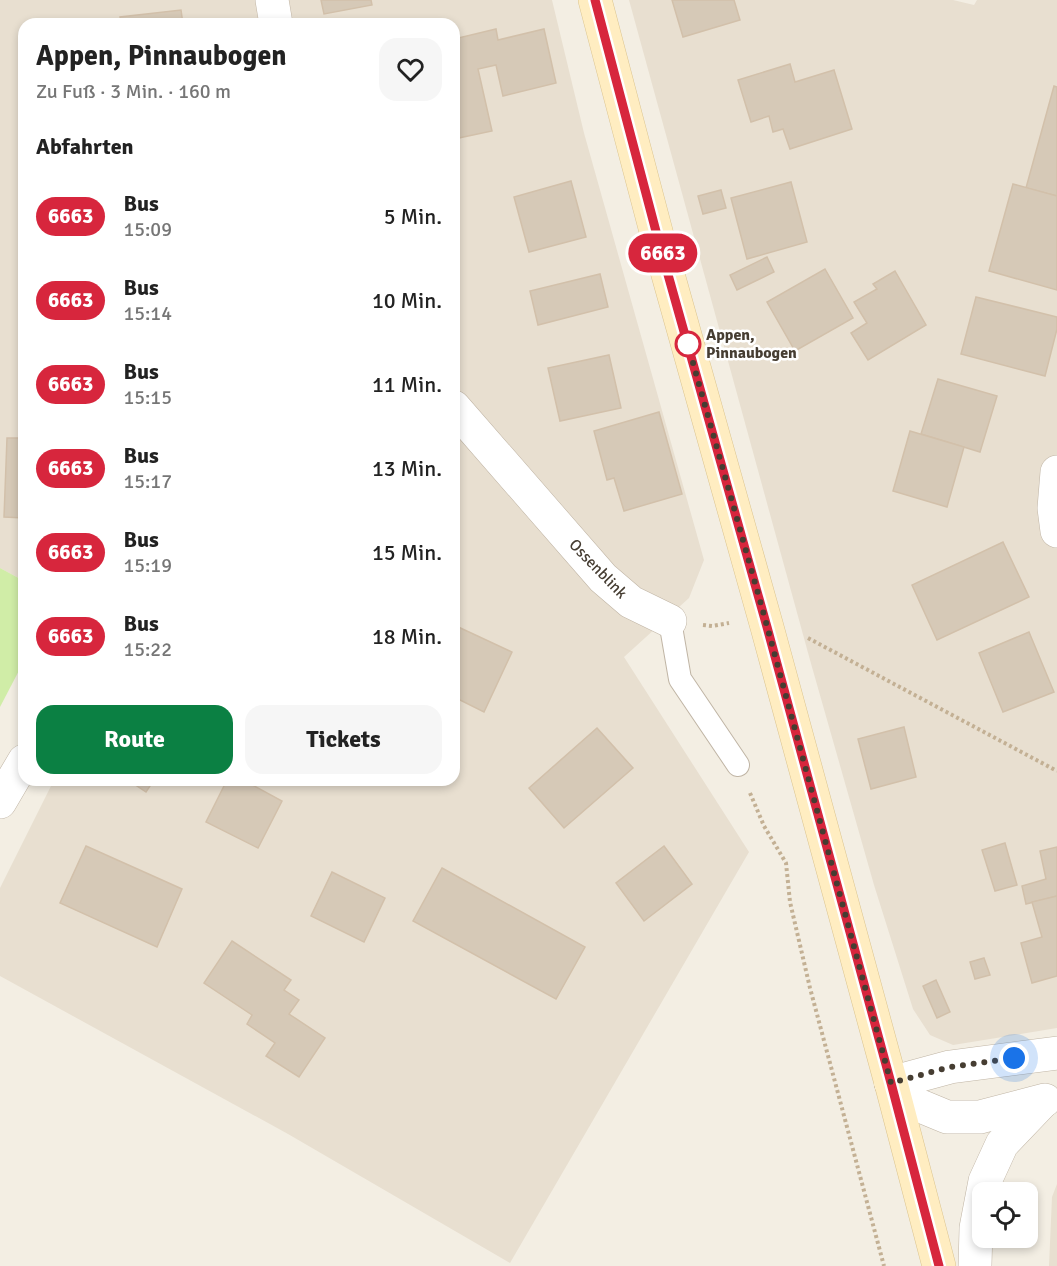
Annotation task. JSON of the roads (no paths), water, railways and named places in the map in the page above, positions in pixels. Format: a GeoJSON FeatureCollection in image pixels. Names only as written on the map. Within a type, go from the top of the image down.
{"type":"FeatureCollection","features":[{"type":"Feature","properties":{"kind":"main road"},"geometry":{"type":"LineString","coordinates":[[594,0],[661,250],[764,615],[939,1266]]}},
{"type":"Feature","properties":{"kind":"street"},"geometry":{"type":"LineString","coordinates":[[272,0],[275,18]]}},
{"type":"Feature","properties":{"kind":"street","name":"Ossenblink"},"geometry":{"type":"LineString","coordinates":[[460,414],[603,578],[631,602],[670,621]]}},
{"type":"Feature","properties":{"kind":"street"},"geometry":{"type":"LineString","coordinates":[[1057,472],[1054,508],[1057,531]]}},
{"type":"Feature","properties":{"kind":"street"},"geometry":{"type":"LineString","coordinates":[[0,802],[18,771]]}},
{"type":"Feature","properties":{"kind":"street"},"geometry":{"type":"LineString","coordinates":[[891,1083],[950,1067],[1057,1053]]}},
{"type":"Feature","properties":{"kind":"street"},"geometry":{"type":"LineString","coordinates":[[891,1083],[918,1105],[947,1117],[980,1117],[1050,1097]]}},
{"type":"Feature","properties":{"kind":"street"},"geometry":{"type":"LineString","coordinates":[[975,1266],[976,1228],[985,1181],[1002,1144],[1050,1097]]}},
{"type":"Feature","properties":{"kind":"lane","name":"Ossenblink"},"geometry":{"type":"LineString","coordinates":[[670,621],[680,679],[738,765]]}},
{"type":"Feature","properties":{"kind":"place","name":"Appen, Pinnaubogen"},"geometry":{"type":"Point","coordinates":[688,344]}}]}
